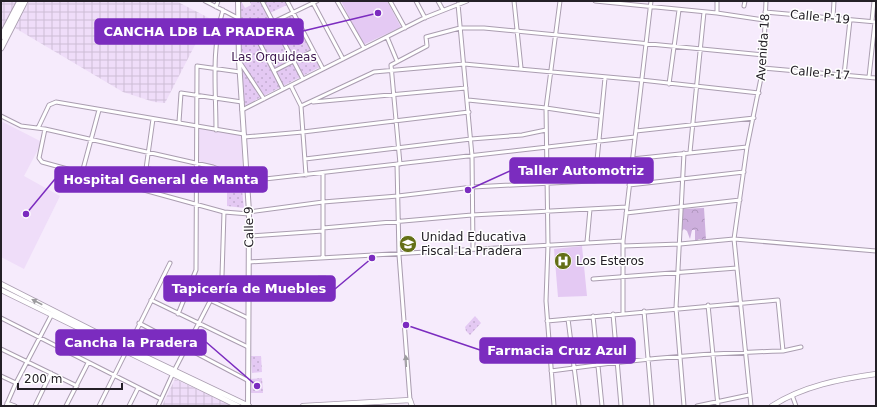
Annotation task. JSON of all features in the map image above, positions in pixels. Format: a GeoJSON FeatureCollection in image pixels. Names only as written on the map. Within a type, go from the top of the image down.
{"type":"FeatureCollection","features":[{"type":"Feature","properties":{"kind":"main road"},"geometry":{"type":"LineString","coordinates":[[1,38],[20,1]]}},
{"type":"Feature","properties":{"kind":"main road"},"geometry":{"type":"LineString","coordinates":[[1,48],[25,1]]}},
{"type":"Feature","properties":{"kind":"main road"},"geometry":{"type":"LineString","coordinates":[[1,284],[52,313]]}},
{"type":"Feature","properties":{"kind":"main road"},"geometry":{"type":"LineString","coordinates":[[1,290],[92,332],[173,373],[248,406]]}},
{"type":"Feature","properties":{"kind":"main road"},"geometry":{"type":"LineString","coordinates":[[772,406],[792,395],[838,380],[876,374]]}},
{"type":"Feature","properties":{"kind":"main road"},"geometry":{"type":"LineString","coordinates":[[215,392],[238,406]]}},
{"type":"Feature","properties":{"kind":"main road"},"geometry":{"type":"LineString","coordinates":[[303,406],[410,400],[412,406]]}},
{"type":"Feature","properties":{"kind":"street"},"geometry":{"type":"LineString","coordinates":[[205,1],[238,18]]}},
{"type":"Feature","properties":{"kind":"street"},"geometry":{"type":"LineString","coordinates":[[216,6],[218,1]]}},
{"type":"Feature","properties":{"kind":"street","name":"Calle 9"},"geometry":{"type":"LineString","coordinates":[[238,1],[239,61],[249,213],[248,406]]}},
{"type":"Feature","properties":{"kind":"street"},"geometry":{"type":"LineString","coordinates":[[262,1],[303,79]]}},
{"type":"Feature","properties":{"kind":"street"},"geometry":{"type":"LineString","coordinates":[[287,1],[323,69]]}},
{"type":"Feature","properties":{"kind":"street"},"geometry":{"type":"LineString","coordinates":[[238,39],[274,23],[312,2],[317,1]]}},
{"type":"Feature","properties":{"kind":"street"},"geometry":{"type":"LineString","coordinates":[[337,1],[364,48]]}},
{"type":"Feature","properties":{"kind":"street"},"geometry":{"type":"LineString","coordinates":[[390,1],[405,28]]}},
{"type":"Feature","properties":{"kind":"street"},"geometry":{"type":"LineString","coordinates":[[416,1],[425,18]]}},
{"type":"Feature","properties":{"kind":"street"},"geometry":{"type":"LineString","coordinates":[[438,1],[443,10]]}},
{"type":"Feature","properties":{"kind":"street"},"geometry":{"type":"LineString","coordinates":[[242,110],[425,18],[464,1]]}},
{"type":"Feature","properties":{"kind":"street"},"geometry":{"type":"LineString","coordinates":[[514,1],[521,68]]}},
{"type":"Feature","properties":{"kind":"street"},"geometry":{"type":"LineString","coordinates":[[554,406],[547,321],[546,282],[548,245],[546,108],[560,1]]}},
{"type":"Feature","properties":{"kind":"street"},"geometry":{"type":"LineString","coordinates":[[595,1],[704,12],[764,20]]}},
{"type":"Feature","properties":{"kind":"street"},"geometry":{"type":"LineString","coordinates":[[623,313],[623,241],[651,1]]}},
{"type":"Feature","properties":{"kind":"street"},"geometry":{"type":"LineString","coordinates":[[717,1],[717,14]]}},
{"type":"Feature","properties":{"kind":"street"},"geometry":{"type":"LineString","coordinates":[[744,1],[744,6]]}},
{"type":"Feature","properties":{"kind":"street","name":"Avenida 18"},"geometry":{"type":"LineString","coordinates":[[751,406],[734,239],[747,147],[759,94],[763,68],[766,1]]}},
{"type":"Feature","properties":{"kind":"street"},"geometry":{"type":"LineString","coordinates":[[833,18],[834,1]]}},
{"type":"Feature","properties":{"kind":"street"},"geometry":{"type":"LineString","coordinates":[[869,78],[874,22],[874,1]]}},
{"type":"Feature","properties":{"kind":"street"},"geometry":{"type":"LineString","coordinates":[[312,2],[343,59]]}},
{"type":"Feature","properties":{"kind":"street"},"geometry":{"type":"LineString","coordinates":[[458,4],[471,139],[473,249]]}},
{"type":"Feature","properties":{"kind":"street"},"geometry":{"type":"LineString","coordinates":[[216,130],[215,69],[219,24],[223,10]]}},
{"type":"Feature","properties":{"kind":"street"},"geometry":{"type":"LineString","coordinates":[[668,84],[679,10]]}},
{"type":"Feature","properties":{"kind":"street"},"geometry":{"type":"LineString","coordinates":[[690,152],[704,12]]}},
{"type":"Feature","properties":{"kind":"street","name":"Calle P-19"},"geometry":{"type":"LineString","coordinates":[[765,12],[874,22]]}},
{"type":"Feature","properties":{"kind":"street"},"geometry":{"type":"LineString","coordinates":[[844,75],[850,20]]}},
{"type":"Feature","properties":{"kind":"street"},"geometry":{"type":"LineString","coordinates":[[410,400],[398,223],[398,148],[391,65],[427,46],[426,37],[460,28],[518,31],[700,50],[764,55]]}},
{"type":"Feature","properties":{"kind":"street"},"geometry":{"type":"LineString","coordinates":[[254,32],[283,89]]}},
{"type":"Feature","properties":{"kind":"street"},"geometry":{"type":"LineString","coordinates":[[387,37],[397,62]]}},
{"type":"Feature","properties":{"kind":"street"},"geometry":{"type":"LineString","coordinates":[[274,71],[313,51]]}},
{"type":"Feature","properties":{"kind":"street"},"geometry":{"type":"LineString","coordinates":[[239,61],[264,99]]}},
{"type":"Feature","properties":{"kind":"street"},"geometry":{"type":"LineString","coordinates":[[301,106],[374,72],[464,64],[521,68],[605,78],[641,80],[759,94]]}},
{"type":"Feature","properties":{"kind":"street"},"geometry":{"type":"LineString","coordinates":[[178,314],[196,270],[197,66],[240,72]]}},
{"type":"Feature","properties":{"kind":"street","name":"Calle P-17"},"geometry":{"type":"LineString","coordinates":[[763,68],[876,78]]}},
{"type":"Feature","properties":{"kind":"street"},"geometry":{"type":"LineString","coordinates":[[595,181],[600,116],[605,78]]}},
{"type":"Feature","properties":{"kind":"street"},"geometry":{"type":"LineString","coordinates":[[291,86],[301,106],[306,175]]}},
{"type":"Feature","properties":{"kind":"street"},"geometry":{"type":"LineString","coordinates":[[311,102],[466,88]]}},
{"type":"Feature","properties":{"kind":"street"},"geometry":{"type":"LineString","coordinates":[[179,122],[181,93],[242,102]]}},
{"type":"Feature","properties":{"kind":"street"},"geometry":{"type":"LineString","coordinates":[[468,100],[546,108],[600,116]]}},
{"type":"Feature","properties":{"kind":"street"},"geometry":{"type":"LineString","coordinates":[[38,128],[52,102],[179,122],[244,135],[303,132],[469,112]]}},
{"type":"Feature","properties":{"kind":"street"},"geometry":{"type":"LineString","coordinates":[[82,173],[99,110]]}},
{"type":"Feature","properties":{"kind":"street"},"geometry":{"type":"LineString","coordinates":[[1,116],[21,126],[45,129],[148,151],[197,163],[248,181],[635,137]]}},
{"type":"Feature","properties":{"kind":"street"},"geometry":{"type":"LineString","coordinates":[[636,131],[754,118]]}},
{"type":"Feature","properties":{"kind":"street"},"geometry":{"type":"LineString","coordinates":[[143,190],[153,119]]}},
{"type":"Feature","properties":{"kind":"street"},"geometry":{"type":"LineString","coordinates":[[45,129],[40,161],[224,212],[249,213],[323,202],[398,196],[473,187],[630,179]]}},
{"type":"Feature","properties":{"kind":"street"},"geometry":{"type":"LineString","coordinates":[[305,159],[471,139],[522,135],[546,130]]}},
{"type":"Feature","properties":{"kind":"street"},"geometry":{"type":"LineString","coordinates":[[632,159],[747,147]]}},
{"type":"Feature","properties":{"kind":"street"},"geometry":{"type":"LineString","coordinates":[[684,153],[676,308],[684,406]]}},
{"type":"Feature","properties":{"kind":"street"},"geometry":{"type":"LineString","coordinates":[[629,185],[744,172]]}},
{"type":"Feature","properties":{"kind":"street"},"geometry":{"type":"LineString","coordinates":[[323,173],[323,258]]}},
{"type":"Feature","properties":{"kind":"street"},"geometry":{"type":"LineString","coordinates":[[626,213],[740,200]]}},
{"type":"Feature","properties":{"kind":"street"},"geometry":{"type":"LineString","coordinates":[[249,236],[472,215],[627,207]]}},
{"type":"Feature","properties":{"kind":"street"},"geometry":{"type":"LineString","coordinates":[[587,242],[590,209]]}},
{"type":"Feature","properties":{"kind":"street"},"geometry":{"type":"LineString","coordinates":[[158,406],[186,347],[212,301],[222,276],[224,212]]}},
{"type":"Feature","properties":{"kind":"street"},"geometry":{"type":"LineString","coordinates":[[623,246],[680,244],[734,239],[876,251]]}},
{"type":"Feature","properties":{"kind":"street"},"geometry":{"type":"LineString","coordinates":[[249,262],[358,255],[400,255],[473,249],[623,241]]}},
{"type":"Feature","properties":{"kind":"street"},"geometry":{"type":"LineString","coordinates":[[99,406],[139,323],[170,264]]}},
{"type":"Feature","properties":{"kind":"street"},"geometry":{"type":"LineString","coordinates":[[593,279],[737,268]]}},
{"type":"Feature","properties":{"kind":"street"},"geometry":{"type":"LineString","coordinates":[[151,300],[248,347]]}},
{"type":"Feature","properties":{"kind":"street"},"geometry":{"type":"LineString","coordinates":[[547,321],[740,302],[778,300],[783,351]]}},
{"type":"Feature","properties":{"kind":"street"},"geometry":{"type":"LineString","coordinates":[[212,301],[248,318]]}},
{"type":"Feature","properties":{"kind":"street"},"geometry":{"type":"LineString","coordinates":[[708,305],[718,406]]}},
{"type":"Feature","properties":{"kind":"street"},"geometry":{"type":"LineString","coordinates":[[644,311],[652,406]]}},
{"type":"Feature","properties":{"kind":"street"},"geometry":{"type":"LineString","coordinates":[[15,406],[7,405],[16,382],[40,339],[52,313]]}},
{"type":"Feature","properties":{"kind":"street"},"geometry":{"type":"LineString","coordinates":[[613,314],[621,406]]}},
{"type":"Feature","properties":{"kind":"street"},"geometry":{"type":"LineString","coordinates":[[593,316],[602,406]]}},
{"type":"Feature","properties":{"kind":"street"},"geometry":{"type":"LineString","coordinates":[[1,318],[161,399]]}},
{"type":"Feature","properties":{"kind":"street"},"geometry":{"type":"LineString","coordinates":[[568,319],[579,406]]}},
{"type":"Feature","properties":{"kind":"street"},"geometry":{"type":"LineString","coordinates":[[139,323],[247,380]]}},
{"type":"Feature","properties":{"kind":"street"},"geometry":{"type":"LineString","coordinates":[[551,371],[574,367],[712,354],[783,351],[801,348]]}},
{"type":"Feature","properties":{"kind":"street"},"geometry":{"type":"LineString","coordinates":[[1,349],[76,386]]}},
{"type":"Feature","properties":{"kind":"street"},"geometry":{"type":"LineString","coordinates":[[66,406],[88,363]]}},
{"type":"Feature","properties":{"kind":"street"},"geometry":{"type":"LineString","coordinates":[[35,406],[51,373]]}},
{"type":"Feature","properties":{"kind":"street"},"geometry":{"type":"LineString","coordinates":[[1,376],[16,382]]}},
{"type":"Feature","properties":{"kind":"street"},"geometry":{"type":"LineString","coordinates":[[129,406],[138,388]]}},
{"type":"Feature","properties":{"kind":"street"},"geometry":{"type":"LineString","coordinates":[[697,406],[749,395]]}},
{"type":"Feature","properties":{"kind":"street"},"geometry":{"type":"LineString","coordinates":[[792,395],[796,404],[792,406]]}},
{"type":"Feature","properties":{"kind":"shaded area"},"geometry":{"type":"Polygon","coordinates":[[[1,1],[17,1],[1,35],[1,1]]]}},
{"type":"Feature","properties":{"kind":"shaded area"},"geometry":{"type":"Polygon","coordinates":[[[29,1],[176,1],[209,18],[165,103],[154,102],[123,92],[15,28],[29,1]]]}},
{"type":"Feature","properties":{"kind":"shaded area"},"geometry":{"type":"Polygon","coordinates":[[[1,121],[42,142],[24,176],[60,196],[24,269],[1,257],[1,121]]]}},
{"type":"Feature","properties":{"kind":"shaded area"},"geometry":{"type":"Polygon","coordinates":[[[199,127],[241,135],[243,175],[199,161],[199,127]]]}},
{"type":"Feature","properties":{"kind":"shaded area"},"geometry":{"type":"Polygon","coordinates":[[[175,379],[233,406],[162,406],[175,379]]]}},
{"type":"Feature","properties":{"kind":"green space"},"geometry":{"type":"Polygon","coordinates":[[[238,1],[241,1],[245,8],[251,5],[250,2],[261,1],[271,24],[240,38],[238,1]]]}},
{"type":"Feature","properties":{"kind":"green space"},"geometry":{"type":"Polygon","coordinates":[[[262,1],[287,1],[289,4],[270,13],[274,22],[262,1]]]}},
{"type":"Feature","properties":{"kind":"green space"},"geometry":{"type":"Polygon","coordinates":[[[341,1],[387,1],[401,27],[363,45],[341,1]]]}},
{"type":"Feature","properties":{"kind":"green space","name":"Las Orquideas"},"geometry":{"type":"Polygon","coordinates":[[[292,14],[320,67],[244,106],[241,40],[292,14]]]}},
{"type":"Feature","properties":{"kind":"green space"},"geometry":{"type":"Polygon","coordinates":[[[279,38],[284,47],[269,54],[265,46],[279,38]]]}},
{"type":"Feature","properties":{"kind":"green space"},"geometry":{"type":"Polygon","coordinates":[[[149,166],[176,173],[173,193],[145,186],[149,166]]]}},
{"type":"Feature","properties":{"kind":"green space"},"geometry":{"type":"Polygon","coordinates":[[[200,166],[241,181],[244,208],[227,206],[227,192],[199,192],[200,166]]]}},
{"type":"Feature","properties":{"kind":"green space"},"geometry":{"type":"Polygon","coordinates":[[[704,208],[706,240],[699,239],[695,242],[695,230],[692,230],[690,239],[687,231],[684,229],[682,231],[682,209],[704,208]]]}},
{"type":"Feature","properties":{"kind":"green space"},"geometry":{"type":"Polygon","coordinates":[[[582,246],[587,296],[558,297],[554,249],[582,246]]]}},
{"type":"Feature","properties":{"kind":"green space"},"geometry":{"type":"Polygon","coordinates":[[[318,275],[326,275],[327,297],[318,298],[318,275]]]}},
{"type":"Feature","properties":{"kind":"green space"},"geometry":{"type":"Polygon","coordinates":[[[475,316],[481,323],[470,335],[466,331],[465,327],[475,316]]]}},
{"type":"Feature","properties":{"kind":"green space"},"geometry":{"type":"Polygon","coordinates":[[[251,356],[261,356],[262,372],[252,373],[251,356]]]}},
{"type":"Feature","properties":{"kind":"green space"},"geometry":{"type":"Polygon","coordinates":[[[262,378],[263,393],[251,393],[250,379],[262,378]]]}},
{"type":"Feature","properties":{"kind":"place","name":"CANCHA LDB LA PRADERA"},"geometry":{"type":"Point","coordinates":[378,13]}},
{"type":"Feature","properties":{"kind":"place","name":"Taller Automotriz"},"geometry":{"type":"Point","coordinates":[468,190]}},
{"type":"Feature","properties":{"kind":"place","name":"Hospital General de Manta"},"geometry":{"type":"Point","coordinates":[26,214]}},
{"type":"Feature","properties":{"kind":"place","name":"Unidad Educativa Fiscal La Pradera"},"geometry":{"type":"Point","coordinates":[408,244]}},
{"type":"Feature","properties":{"kind":"place","name":"Tapicería de Muebles"},"geometry":{"type":"Point","coordinates":[372,258]}},
{"type":"Feature","properties":{"kind":"place","name":"Los Esteros"},"geometry":{"type":"Point","coordinates":[563,261]}},
{"type":"Feature","properties":{"kind":"place","name":"Farmacia Cruz Azul"},"geometry":{"type":"Point","coordinates":[406,325]}},
{"type":"Feature","properties":{"kind":"place","name":"Cancha la Pradera"},"geometry":{"type":"Point","coordinates":[257,386]}}]}
